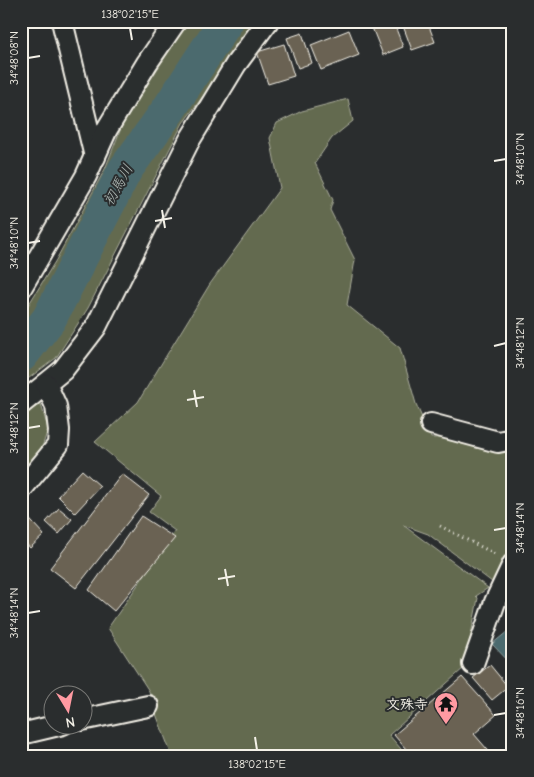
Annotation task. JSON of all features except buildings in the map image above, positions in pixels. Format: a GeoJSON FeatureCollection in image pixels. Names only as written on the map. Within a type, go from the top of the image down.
{"type":"FeatureCollection","features":[{"type":"Feature","properties":{"kind":"street"},"geometry":{"type":"LineString","coordinates":[[62,21],[95,157]]}},
{"type":"Feature","properties":{"kind":"street"},"geometry":{"type":"LineString","coordinates":[[21,288],[86,176],[107,129],[147,63],[176,21]]}},
{"type":"Feature","properties":{"kind":"street"},"geometry":{"type":"LineString","coordinates":[[21,404],[63,370],[96,327],[189,141],[236,64],[268,21]]}},
{"type":"Feature","properties":{"kind":"street"},"geometry":{"type":"LineString","coordinates":[[21,490],[58,445],[59,430],[56,406],[46,384]]}},
{"type":"Feature","properties":{"kind":"street"},"geometry":{"type":"LineString","coordinates":[[431,424],[498,442],[513,439]]}},
{"type":"Feature","properties":{"kind":"street"},"geometry":{"type":"LineString","coordinates":[[474,664],[509,561]]}},
{"type":"Feature","properties":{"kind":"street"},"geometry":{"type":"LineString","coordinates":[[92,718],[148,706]]}},
{"type":"Feature","properties":{"kind":"street"},"geometry":{"type":"LineString","coordinates":[[21,734],[42,729]]}},
{"type":"Feature","properties":{"kind":"path"},"geometry":{"type":"LineString","coordinates":[[507,215],[513,220]]}},
{"type":"Feature","properties":{"kind":"path"},"geometry":{"type":"LineString","coordinates":[[440,526],[509,561]]}},
{"type":"Feature","properties":{"kind":"green space"},"geometry":{"type":"Polygon","coordinates":[[[189,21],[259,21],[183,123],[88,308],[56,358],[21,384],[21,317],[56,260],[105,169],[125,118],[189,21]]]}},
{"type":"Feature","properties":{"kind":"green space"},"geometry":{"type":"Polygon","coordinates":[[[348,99],[353,121],[332,138],[315,163],[333,200],[330,210],[355,260],[347,305],[400,348],[416,404],[431,438],[513,435],[513,564],[496,585],[428,534],[403,525],[488,588],[476,596],[478,598],[465,667],[389,735],[407,756],[172,756],[149,691],[108,628],[175,531],[149,512],[161,496],[95,442],[138,402],[210,284],[280,188],[270,138],[277,123],[302,111],[348,99]]]}},
{"type":"Feature","properties":{"kind":"green space"},"geometry":{"type":"Polygon","coordinates":[[[41,404],[48,429],[37,463],[21,476],[21,415],[41,404]]]}},
{"type":"Feature","properties":{"kind":"water"},"geometry":{"type":"Polygon","coordinates":[[[513,627],[513,666],[492,644],[513,627]]]}},
{"type":"Feature","properties":{"kind":"waterway","name":"初馬川"},"geometry":{"type":"LineString","coordinates":[[21,355],[49,319],[125,170],[169,109],[226,21]]}},
{"type":"Feature","properties":{"kind":"place","name":"文殊寺"},"geometry":{"type":"Point","coordinates":[446,725]}}]}
